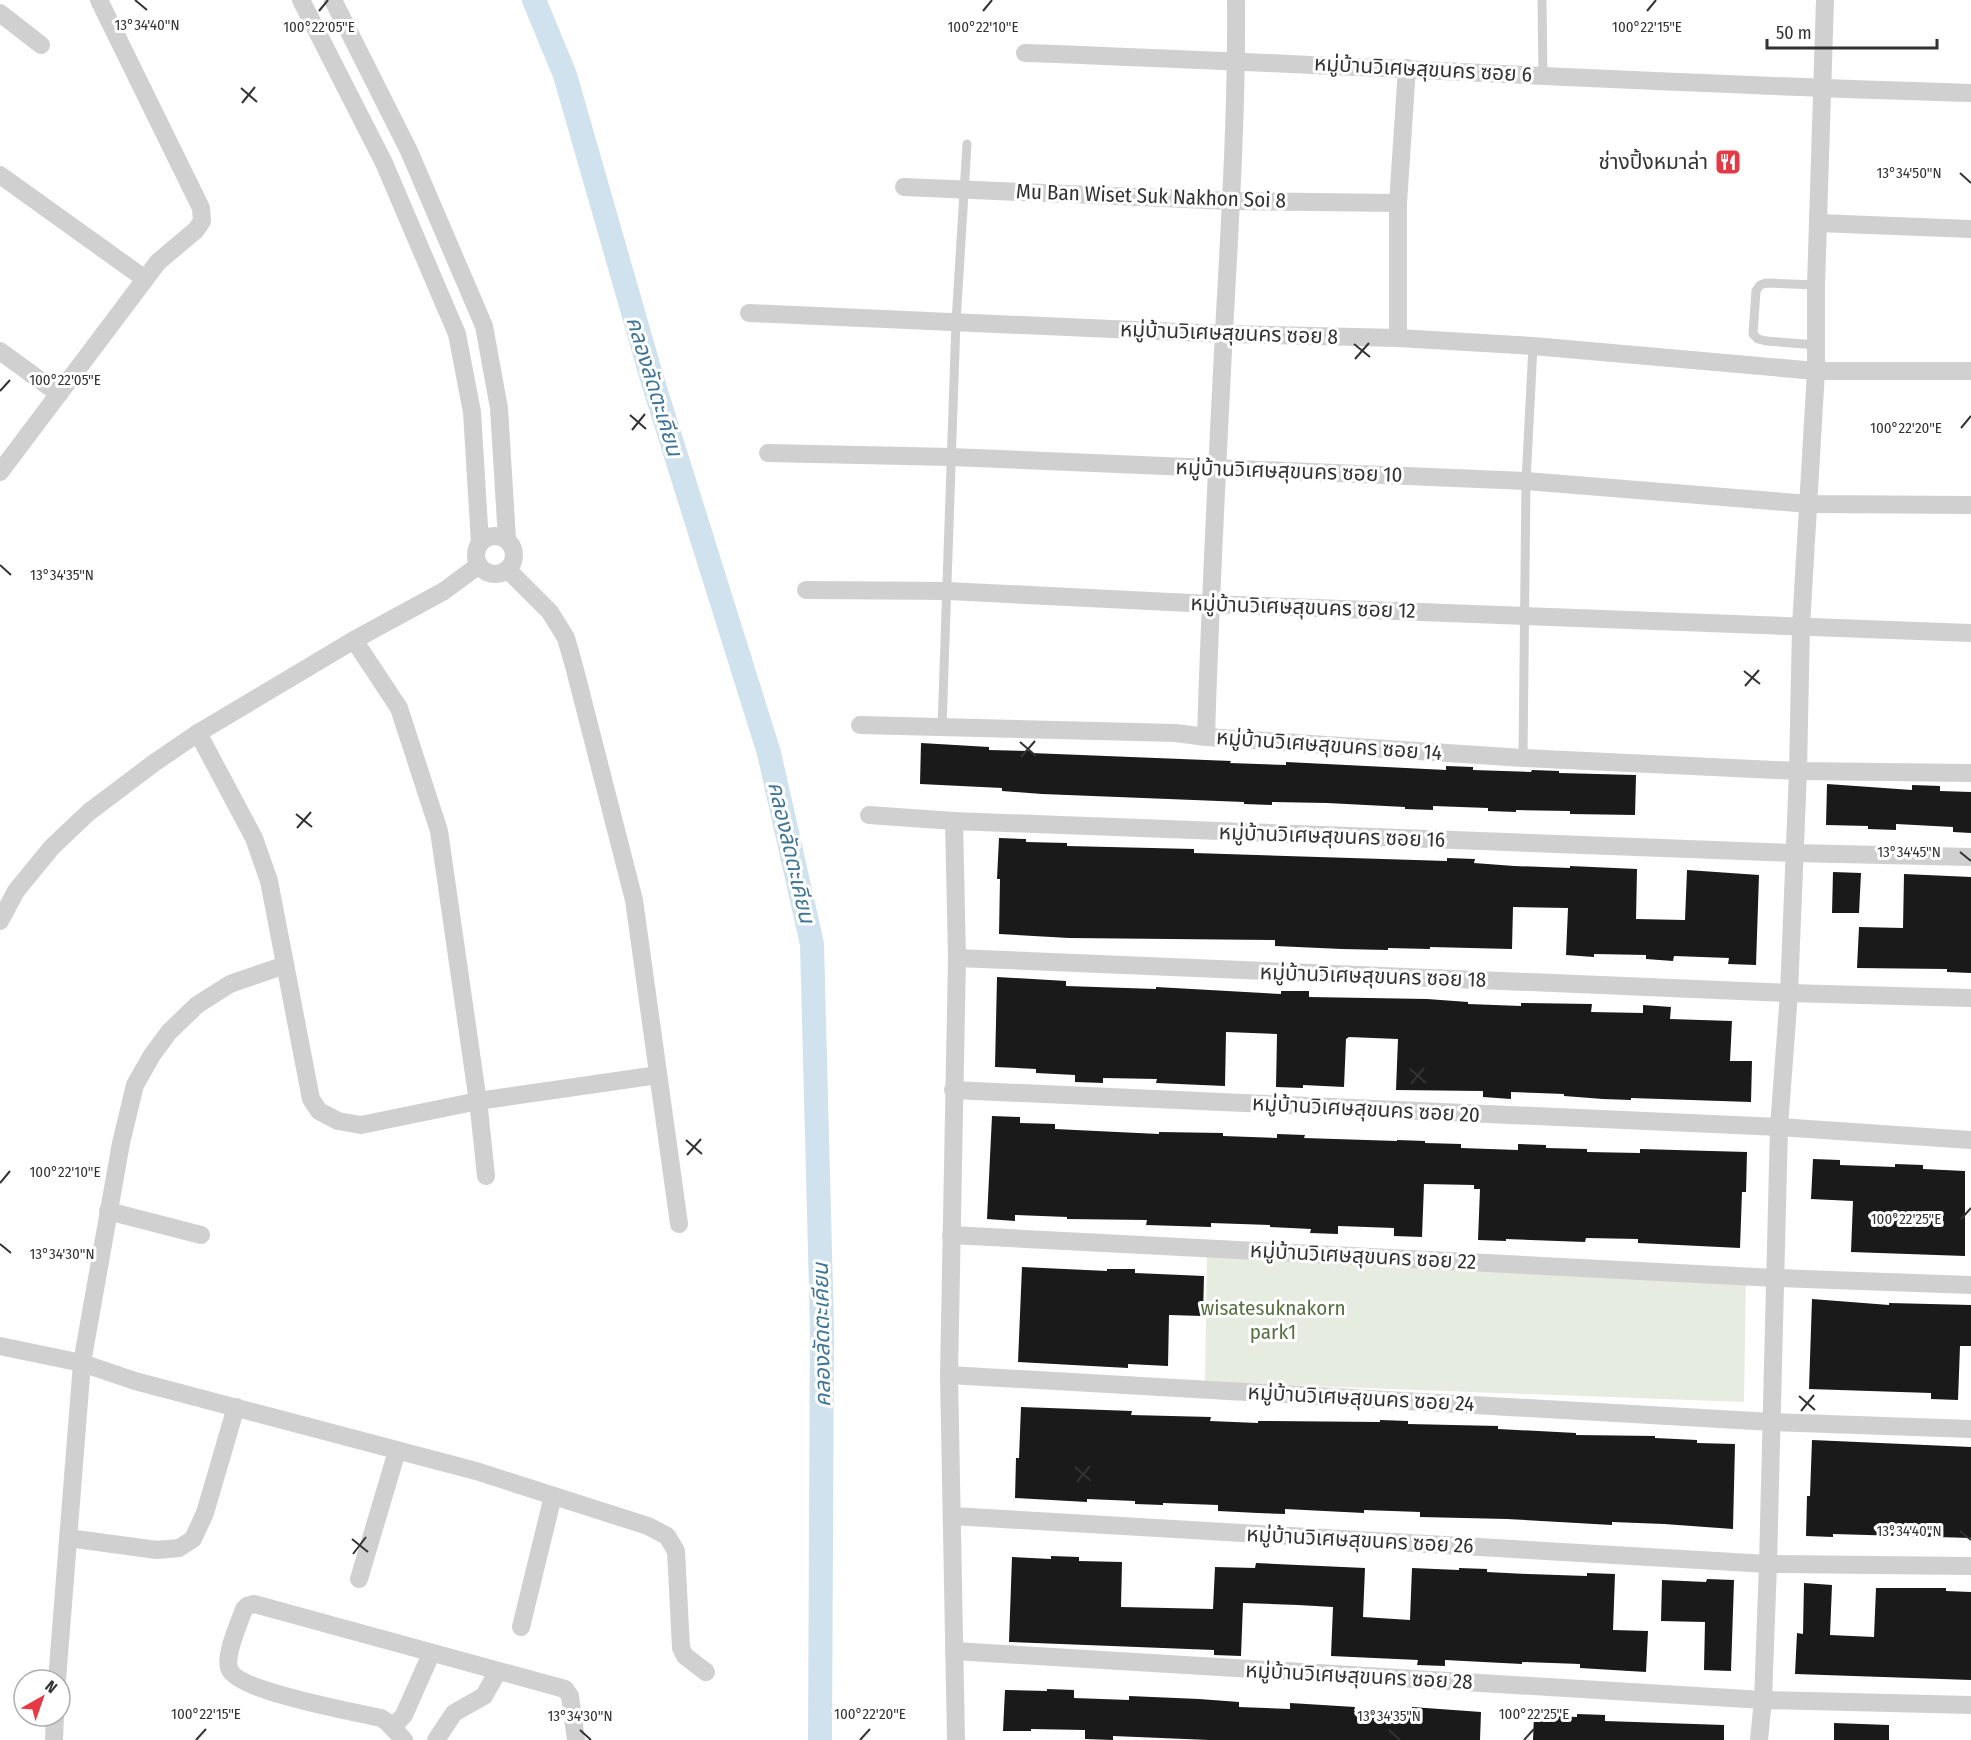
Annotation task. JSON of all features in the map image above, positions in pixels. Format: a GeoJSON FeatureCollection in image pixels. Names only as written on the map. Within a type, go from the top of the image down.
{"type":"FeatureCollection","features":[{"type":"Feature","properties":{"kind":"street"},"geometry":{"type":"LineString","coordinates":[[0,472],[158,262],[196,230],[202,221],[201,208],[99,0]]}},
{"type":"Feature","properties":{"kind":"street"},"geometry":{"type":"LineString","coordinates":[[301,0],[384,162],[458,334],[472,412],[480,543],[476,558],[484,571],[492,574],[508,570],[514,558],[514,551],[507,540],[500,536],[492,536],[480,543]]}},
{"type":"Feature","properties":{"kind":"street"},"geometry":{"type":"LineString","coordinates":[[333,0],[409,151],[484,326],[500,408],[507,540]]}},
{"type":"Feature","properties":{"kind":"street"},"geometry":{"type":"LineString","coordinates":[[1206,737],[1210,604],[1237,61],[1236,0]]}},
{"type":"Feature","properties":{"kind":"street"},"geometry":{"type":"LineString","coordinates":[[1759,1740],[1763,1700],[1768,1564],[1779,1127],[1789,993],[1801,626],[1817,345],[1816,285],[1825,0]]}},
{"type":"Feature","properties":{"kind":"street"},"geometry":{"type":"LineString","coordinates":[[0,14],[41,45]]}},
{"type":"Feature","properties":{"kind":"street","name":"หมู่บ้านวิเศษสุขนคร ซอย 6"},"geometry":{"type":"LineString","coordinates":[[1025,53],[1971,93]]}},
{"type":"Feature","properties":{"kind":"street"},"geometry":{"type":"LineString","coordinates":[[1398,338],[1398,202],[1407,68]]}},
{"type":"Feature","properties":{"kind":"street"},"geometry":{"type":"LineString","coordinates":[[0,175],[145,279]]}},
{"type":"Feature","properties":{"kind":"street","name":"Mu Ban Wiset Suk Nakhon Soi 8"},"geometry":{"type":"LineString","coordinates":[[904,187],[1231,201],[1398,202]]}},
{"type":"Feature","properties":{"kind":"street"},"geometry":{"type":"LineString","coordinates":[[1818,223],[1971,229]]}},
{"type":"Feature","properties":{"kind":"street","name":"หมู่บ้านวิเศษสุขนคร ซอย 8"},"geometry":{"type":"LineString","coordinates":[[749,313],[1224,334],[1398,338],[1533,346],[1816,371],[1971,371]]}},
{"type":"Feature","properties":{"kind":"street"},"geometry":{"type":"LineString","coordinates":[[461,350],[488,343]]}},
{"type":"Feature","properties":{"kind":"street"},"geometry":{"type":"LineString","coordinates":[[0,351],[59,394]]}},
{"type":"Feature","properties":{"kind":"street","name":"หมู่บ้านวิเศษสุขนคร ซอย 10"},"geometry":{"type":"LineString","coordinates":[[768,453],[951,457],[1526,481],[1809,504],[1971,506]]}},
{"type":"Feature","properties":{"kind":"street"},"geometry":{"type":"LineString","coordinates":[[475,469],[503,471]]}},
{"type":"Feature","properties":{"kind":"street"},"geometry":{"type":"LineString","coordinates":[[0,921],[16,891],[52,847],[89,812],[198,733],[354,640],[444,591],[479,565]]}},
{"type":"Feature","properties":{"kind":"street"},"geometry":{"type":"LineString","coordinates":[[508,570],[550,612],[566,638],[634,900],[679,1224]]}},
{"type":"Feature","properties":{"kind":"street","name":"หมู่บ้านวิเศษสุขนคร ซอย 12"},"geometry":{"type":"LineString","coordinates":[[806,590],[948,591],[1210,604],[1971,633]]}},
{"type":"Feature","properties":{"kind":"street"},"geometry":{"type":"LineString","coordinates":[[354,640],[399,708],[439,831],[478,1101],[486,1176]]}},
{"type":"Feature","properties":{"kind":"street","name":"หมู่บ้านวิเศษสุขนคร ซอย 14"},"geometry":{"type":"LineString","coordinates":[[860,724],[1176,733],[1206,737],[1523,758],[1798,771],[1971,773]]}},
{"type":"Feature","properties":{"kind":"street"},"geometry":{"type":"LineString","coordinates":[[198,733],[254,838],[269,881],[311,1099],[320,1111],[338,1121],[361,1125],[478,1101],[658,1075]]}},
{"type":"Feature","properties":{"kind":"street","name":"หมู่บ้านวิเศษสุขนคร ซอย 16"},"geometry":{"type":"LineString","coordinates":[[869,815],[954,821],[1794,853],[1971,857]]}},
{"type":"Feature","properties":{"kind":"street"},"geometry":{"type":"LineString","coordinates":[[954,821],[957,958],[949,1375],[956,1740]]}},
{"type":"Feature","properties":{"kind":"street","name":"หมู่บ้านวิเศษสุขนคร ซอย 18"},"geometry":{"type":"LineString","coordinates":[[957,958],[1789,993],[1971,998]]}},
{"type":"Feature","properties":{"kind":"street"},"geometry":{"type":"LineString","coordinates":[[58,1668],[82,1363],[108,1211],[135,1085],[152,1055],[169,1032],[197,1005],[231,984],[285,965]]}},
{"type":"Feature","properties":{"kind":"street","name":"หมู่บ้านวิเศษสุขนคร ซอย 20"},"geometry":{"type":"LineString","coordinates":[[953,1090],[1779,1127],[1971,1140]]}},
{"type":"Feature","properties":{"kind":"street"},"geometry":{"type":"LineString","coordinates":[[108,1211],[201,1235]]}},
{"type":"Feature","properties":{"kind":"street","name":"หมู่บ้านวิเศษสุขนคร ซอย 22"},"geometry":{"type":"LineString","coordinates":[[951,1235],[1775,1278],[1971,1285]]}},
{"type":"Feature","properties":{"kind":"street"},"geometry":{"type":"LineString","coordinates":[[0,1346],[82,1363],[135,1380],[476,1471],[648,1526],[667,1536],[676,1551],[681,1648],[685,1656],[706,1672]]}},
{"type":"Feature","properties":{"kind":"street","name":"หมู่บ้านวิเศษสุขนคร ซอย 24"},"geometry":{"type":"LineString","coordinates":[[949,1375],[1772,1422],[1971,1429]]}},
{"type":"Feature","properties":{"kind":"street"},"geometry":{"type":"LineString","coordinates":[[68,1538],[157,1550],[179,1548],[193,1539],[205,1513],[236,1407]]}},
{"type":"Feature","properties":{"kind":"street"},"geometry":{"type":"LineString","coordinates":[[359,1579],[397,1451]]}},
{"type":"Feature","properties":{"kind":"street"},"geometry":{"type":"LineString","coordinates":[[521,1627],[553,1496]]}},
{"type":"Feature","properties":{"kind":"street","name":"หมู่บ้านวิเศษสุขนคร ซอย 26"},"geometry":{"type":"LineString","coordinates":[[952,1516],[1768,1564],[1971,1566]]}},
{"type":"Feature","properties":{"kind":"street"},"geometry":{"type":"LineString","coordinates":[[431,1654],[398,1733],[381,1718],[256,1687],[234,1675],[229,1666],[229,1656],[244,1610],[246,1606],[254,1605],[567,1691],[570,1696],[576,1740]]}},
{"type":"Feature","properties":{"kind":"street","name":"หมู่บ้านวิเศษสุขนคร ซอย 28"},"geometry":{"type":"LineString","coordinates":[[954,1651],[1763,1700],[1971,1705]]}},
{"type":"Feature","properties":{"kind":"street"},"geometry":{"type":"LineString","coordinates":[[436,1740],[454,1713],[484,1696],[498,1671]]}},
{"type":"Feature","properties":{"kind":"lane"},"geometry":{"type":"LineString","coordinates":[[1542,0],[1543,74]]}},
{"type":"Feature","properties":{"kind":"lane"},"geometry":{"type":"LineString","coordinates":[[942,728],[951,457],[967,144]]}},
{"type":"Feature","properties":{"kind":"lane"},"geometry":{"type":"LineString","coordinates":[[1816,285],[1766,283],[1760,285],[1756,291],[1754,334],[1758,339],[1766,341],[1817,345]]}},
{"type":"Feature","properties":{"kind":"lane"},"geometry":{"type":"LineString","coordinates":[[1523,758],[1526,481],[1533,346]]}},
{"type":"Feature","properties":{"kind":"green space","name":"wisatesuknakorn park1"},"geometry":{"type":"Polygon","coordinates":[[[1207,1253],[1746,1276],[1744,1402],[1205,1382],[1207,1253]]]}},
{"type":"Feature","properties":{"kind":"building"},"geometry":{"type":"Polygon","coordinates":[[[921,743],[989,747],[989,750],[1031,751],[1031,753],[1231,761],[1230,763],[1286,765],[1286,762],[1446,770],[1446,766],[1473,767],[1473,770],[1531,772],[1532,770],[1636,775],[1635,815],[1570,814],[1570,811],[1488,811],[1488,808],[1433,806],[1433,810],[1405,809],[1405,807],[1327,803],[1244,804],[1244,802],[1042,794],[1002,791],[1002,788],[920,784],[921,743]]]}},
{"type":"Feature","properties":{"kind":"building"},"geometry":{"type":"Polygon","coordinates":[[[1827,784],[1912,790],[1912,785],[1940,786],[1940,791],[1971,792],[1971,833],[1953,832],[1953,827],[1896,824],[1896,830],[1868,829],[1868,826],[1826,825],[1827,784]]]}},
{"type":"Feature","properties":{"kind":"building"},"geometry":{"type":"Polygon","coordinates":[[[999,838],[1026,839],[1026,842],[1067,843],[1067,846],[1194,849],[1194,853],[1447,861],[1447,858],[1475,859],[1474,863],[1514,866],[1637,869],[1636,919],[1685,920],[1687,870],[1759,875],[1756,965],[1728,964],[1729,958],[1674,956],[1673,961],[1646,959],[1646,955],[1594,954],[1594,957],[1566,955],[1568,908],[1513,907],[1512,949],[1430,947],[1430,949],[1388,948],[1388,950],[1342,949],[1275,946],[1275,940],[1069,938],[999,934],[1000,879],[997,879],[999,838]]]}},
{"type":"Feature","properties":{"kind":"building"},"geometry":{"type":"Polygon","coordinates":[[[1833,872],[1861,873],[1859,913],[1832,913],[1833,872]]]}},
{"type":"Feature","properties":{"kind":"building"},"geometry":{"type":"Polygon","coordinates":[[[1904,874],[1971,877],[1971,973],[1947,972],[1947,969],[1857,968],[1859,927],[1903,928],[1904,874]]]}},
{"type":"Feature","properties":{"kind":"building"},"geometry":{"type":"Polygon","coordinates":[[[997,977],[1066,981],[1066,986],[1156,989],[1156,987],[1281,994],[1281,991],[1309,991],[1309,997],[1427,999],[1468,1002],[1468,1004],[1521,1006],[1521,1003],[1592,1004],[1591,1012],[1643,1013],[1643,1005],[1671,1007],[1670,1019],[1732,1021],[1730,1061],[1752,1061],[1751,1102],[1603,1099],[1564,1096],[1564,1094],[1511,1092],[1511,1099],[1483,1097],[1483,1091],[1396,1090],[1398,1039],[1349,1037],[1346,1039],[1344,1087],[1303,1085],[1303,1088],[1276,1087],[1277,1034],[1226,1032],[1225,1086],[1156,1083],[1157,1079],[1103,1078],[1103,1083],[1075,1082],[1075,1075],[1036,1073],[1036,1069],[995,1067],[997,977]]]}},
{"type":"Feature","properties":{"kind":"building"},"geometry":{"type":"Polygon","coordinates":[[[992,1116],[1020,1117],[1020,1123],[1055,1124],[1055,1129],[1096,1131],[1159,1134],[1159,1132],[1223,1133],[1223,1136],[1277,1138],[1277,1134],[1305,1135],[1304,1138],[1425,1141],[1425,1143],[1461,1144],[1461,1148],[1518,1150],[1518,1144],[1546,1145],[1546,1148],[1587,1149],[1587,1152],[1640,1153],[1640,1149],[1747,1152],[1746,1192],[1742,1192],[1740,1248],[1638,1243],[1638,1239],[1586,1238],[1585,1242],[1478,1240],[1480,1189],[1474,1189],[1474,1185],[1424,1184],[1422,1237],[1394,1236],[1394,1228],[1338,1226],[1338,1234],[1310,1233],[1311,1229],[1270,1227],[1270,1225],[1211,1223],[1211,1227],[1146,1225],[1147,1220],[1067,1219],[1067,1217],[1015,1215],[1015,1221],[987,1219],[992,1116]]]}},
{"type":"Feature","properties":{"kind":"building"},"geometry":{"type":"Polygon","coordinates":[[[1813,1159],[1840,1160],[1840,1165],[1895,1167],[1895,1164],[1923,1165],[1923,1169],[1965,1171],[1965,1256],[1851,1252],[1853,1201],[1811,1199],[1813,1159]]]}},
{"type":"Feature","properties":{"kind":"building"},"geometry":{"type":"Polygon","coordinates":[[[1022,1267],[1107,1271],[1107,1269],[1135,1269],[1135,1273],[1204,1276],[1203,1316],[1169,1315],[1168,1366],[1128,1364],[1128,1368],[1018,1362],[1022,1267]]]}},
{"type":"Feature","properties":{"kind":"building"},"geometry":{"type":"Polygon","coordinates":[[[1812,1299],[1889,1305],[1889,1303],[1971,1305],[1971,1346],[1960,1346],[1958,1400],[1931,1399],[1931,1393],[1809,1389],[1812,1299]]]}},
{"type":"Feature","properties":{"kind":"building"},"geometry":{"type":"Polygon","coordinates":[[[1021,1407],[1132,1411],[1131,1415],[1211,1417],[1210,1421],[1258,1423],[1258,1421],[1408,1421],[1408,1424],[1498,1426],[1498,1429],[1576,1433],[1576,1435],[1655,1436],[1655,1438],[1697,1440],[1697,1443],[1735,1444],[1733,1529],[1612,1522],[1612,1525],[1420,1517],[1420,1512],[1364,1510],[1364,1513],[1285,1509],[1285,1514],[1258,1513],[1218,1511],[1218,1505],[1163,1503],[1163,1505],[1135,1504],[1135,1501],[1087,1499],[1087,1502],[1015,1498],[1021,1407]]]}},
{"type":"Feature","properties":{"kind":"building"},"geometry":{"type":"Polygon","coordinates":[[[1812,1440],[1971,1447],[1971,1538],[1833,1534],[1833,1537],[1806,1536],[1812,1440]]]}},
{"type":"Feature","properties":{"kind":"building"},"geometry":{"type":"Polygon","coordinates":[[[1051,1556],[1079,1557],[1079,1561],[1122,1562],[1121,1607],[1213,1609],[1215,1567],[1255,1568],[1256,1563],[1365,1568],[1363,1617],[1410,1620],[1412,1568],[1487,1569],[1487,1572],[1587,1576],[1587,1573],[1615,1574],[1613,1630],[1648,1631],[1646,1672],[1580,1668],[1580,1664],[1445,1660],[1445,1666],[1417,1665],[1418,1660],[1331,1656],[1333,1607],[1298,1605],[1243,1603],[1241,1656],[1214,1655],[1214,1650],[1009,1642],[1012,1557],[1051,1559],[1051,1556]]]}},
{"type":"Feature","properties":{"kind":"building"},"geometry":{"type":"Polygon","coordinates":[[[1707,1579],[1734,1580],[1731,1671],[1704,1670],[1705,1622],[1661,1621],[1662,1580],[1706,1582],[1707,1579]]]}},
{"type":"Feature","properties":{"kind":"building"},"geometry":{"type":"Polygon","coordinates":[[[1804,1583],[1832,1585],[1830,1635],[1874,1637],[1876,1588],[1946,1588],[1946,1591],[1971,1592],[1971,1680],[1795,1674],[1797,1633],[1803,1634],[1804,1583]]]}},
{"type":"Feature","properties":{"kind":"building"},"geometry":{"type":"Polygon","coordinates":[[[1047,1689],[1074,1690],[1074,1698],[1129,1700],[1129,1696],[1199,1699],[1239,1702],[1239,1707],[1290,1709],[1290,1703],[1355,1707],[1354,1711],[1412,1713],[1412,1707],[1481,1712],[1480,1740],[1209,1740],[1113,1736],[1113,1740],[1085,1739],[1085,1730],[1003,1731],[1005,1690],[1047,1691],[1047,1689]]]}},
{"type":"Feature","properties":{"kind":"building"},"geometry":{"type":"Polygon","coordinates":[[[1577,1714],[1605,1715],[1605,1721],[1724,1725],[1724,1740],[1533,1740],[1534,1715],[1577,1717],[1577,1714]]]}},
{"type":"Feature","properties":{"kind":"building"},"geometry":{"type":"Polygon","coordinates":[[[1834,1723],[1889,1725],[1889,1740],[1834,1740],[1834,1723]]]}},
{"type":"Feature","properties":{"kind":"waterway","name":"คลองลัดตะเคียน"},"geometry":{"type":"LineString","coordinates":[[534,0],[565,75],[653,382],[769,753],[812,944],[822,1328],[820,1740]]}},
{"type":"Feature","properties":{"kind":"place","name":"ช่างปิ้งหมาล่า"},"geometry":{"type":"Point","coordinates":[1728,162]}}]}
